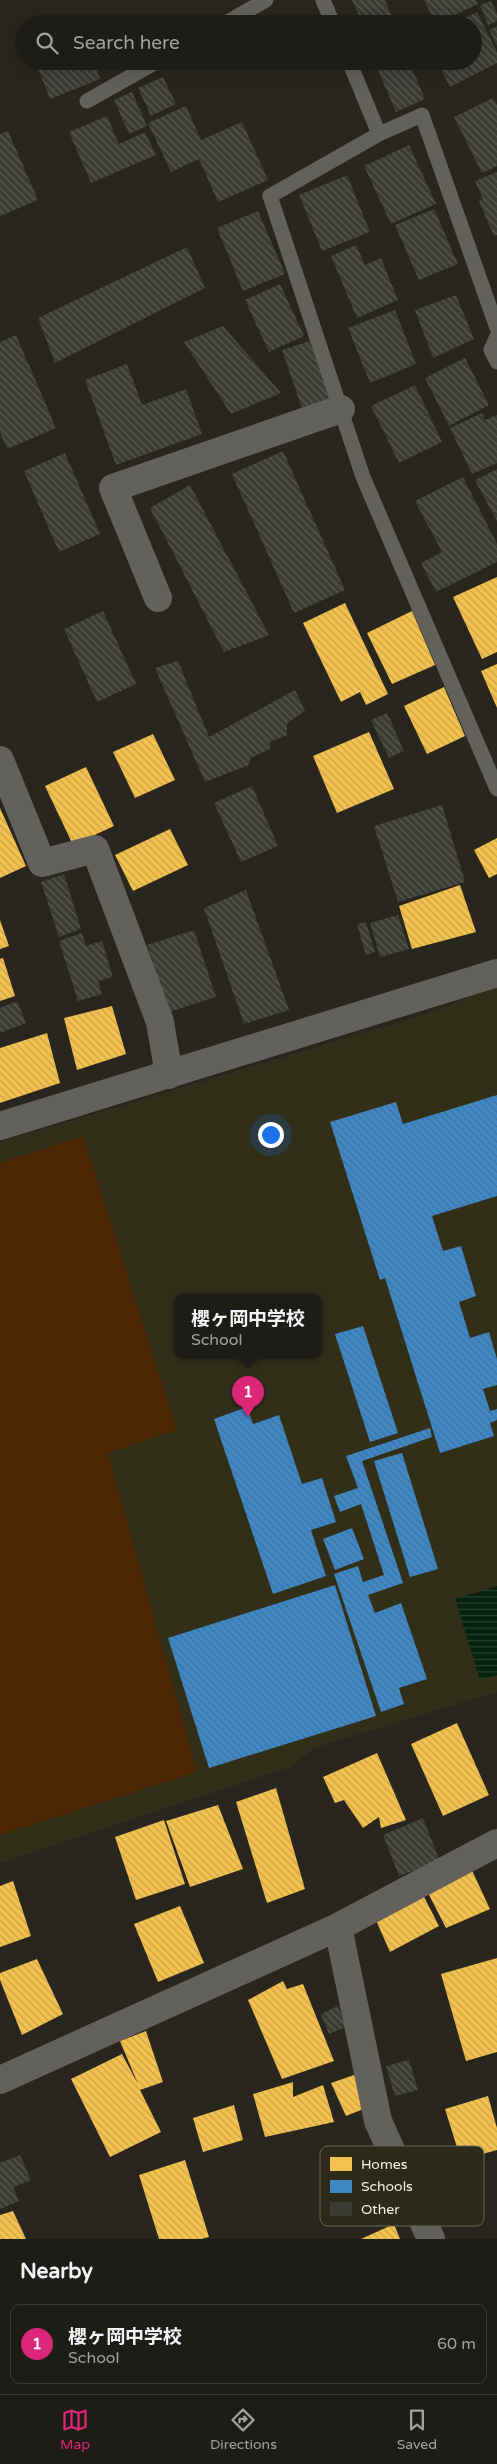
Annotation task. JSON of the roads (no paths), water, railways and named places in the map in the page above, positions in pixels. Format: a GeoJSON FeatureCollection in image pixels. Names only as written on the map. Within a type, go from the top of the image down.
{"type":"FeatureCollection","features":[{"type":"Feature","properties":{"kind":"street"},"geometry":{"type":"LineString","coordinates":[[158,598],[113,488],[341,410]]}},
{"type":"Feature","properties":{"kind":"street"},"geometry":{"type":"LineString","coordinates":[[0,760],[42,862],[95,849],[160,1022],[169,1074]]}},
{"type":"Feature","properties":{"kind":"street"},"geometry":{"type":"LineString","coordinates":[[0,1126],[497,973]]}},
{"type":"Feature","properties":{"kind":"street"},"geometry":{"type":"LineString","coordinates":[[0,2080],[338,1927],[497,1843]]}},
{"type":"Feature","properties":{"kind":"street"},"geometry":{"type":"LineString","coordinates":[[338,1927],[378,2121],[389,2146]]}},
{"type":"Feature","properties":{"kind":"street"},"geometry":{"type":"LineString","coordinates":[[425,2226],[431,2239]]}},
{"type":"Feature","properties":{"kind":"lane"},"geometry":{"type":"LineString","coordinates":[[240,15],[266,0]]}},
{"type":"Feature","properties":{"kind":"lane"},"geometry":{"type":"LineString","coordinates":[[323,0],[329,15]]}},
{"type":"Feature","properties":{"kind":"lane"},"geometry":{"type":"LineString","coordinates":[[87,101],[142,70]]}},
{"type":"Feature","properties":{"kind":"lane"},"geometry":{"type":"LineString","coordinates":[[352,70],[379,134]]}},
{"type":"Feature","properties":{"kind":"lane"},"geometry":{"type":"LineString","coordinates":[[497,328],[422,115],[379,134],[270,196],[363,477],[497,788]]}},
{"type":"Feature","properties":{"kind":"lane"},"geometry":{"type":"LineString","coordinates":[[497,336],[491,350],[497,362]]}},
{"type":"Feature","properties":{"kind":"place","name":"櫻ヶ岡中学校"},"geometry":{"type":"Point","coordinates":[248,1417]}}]}
